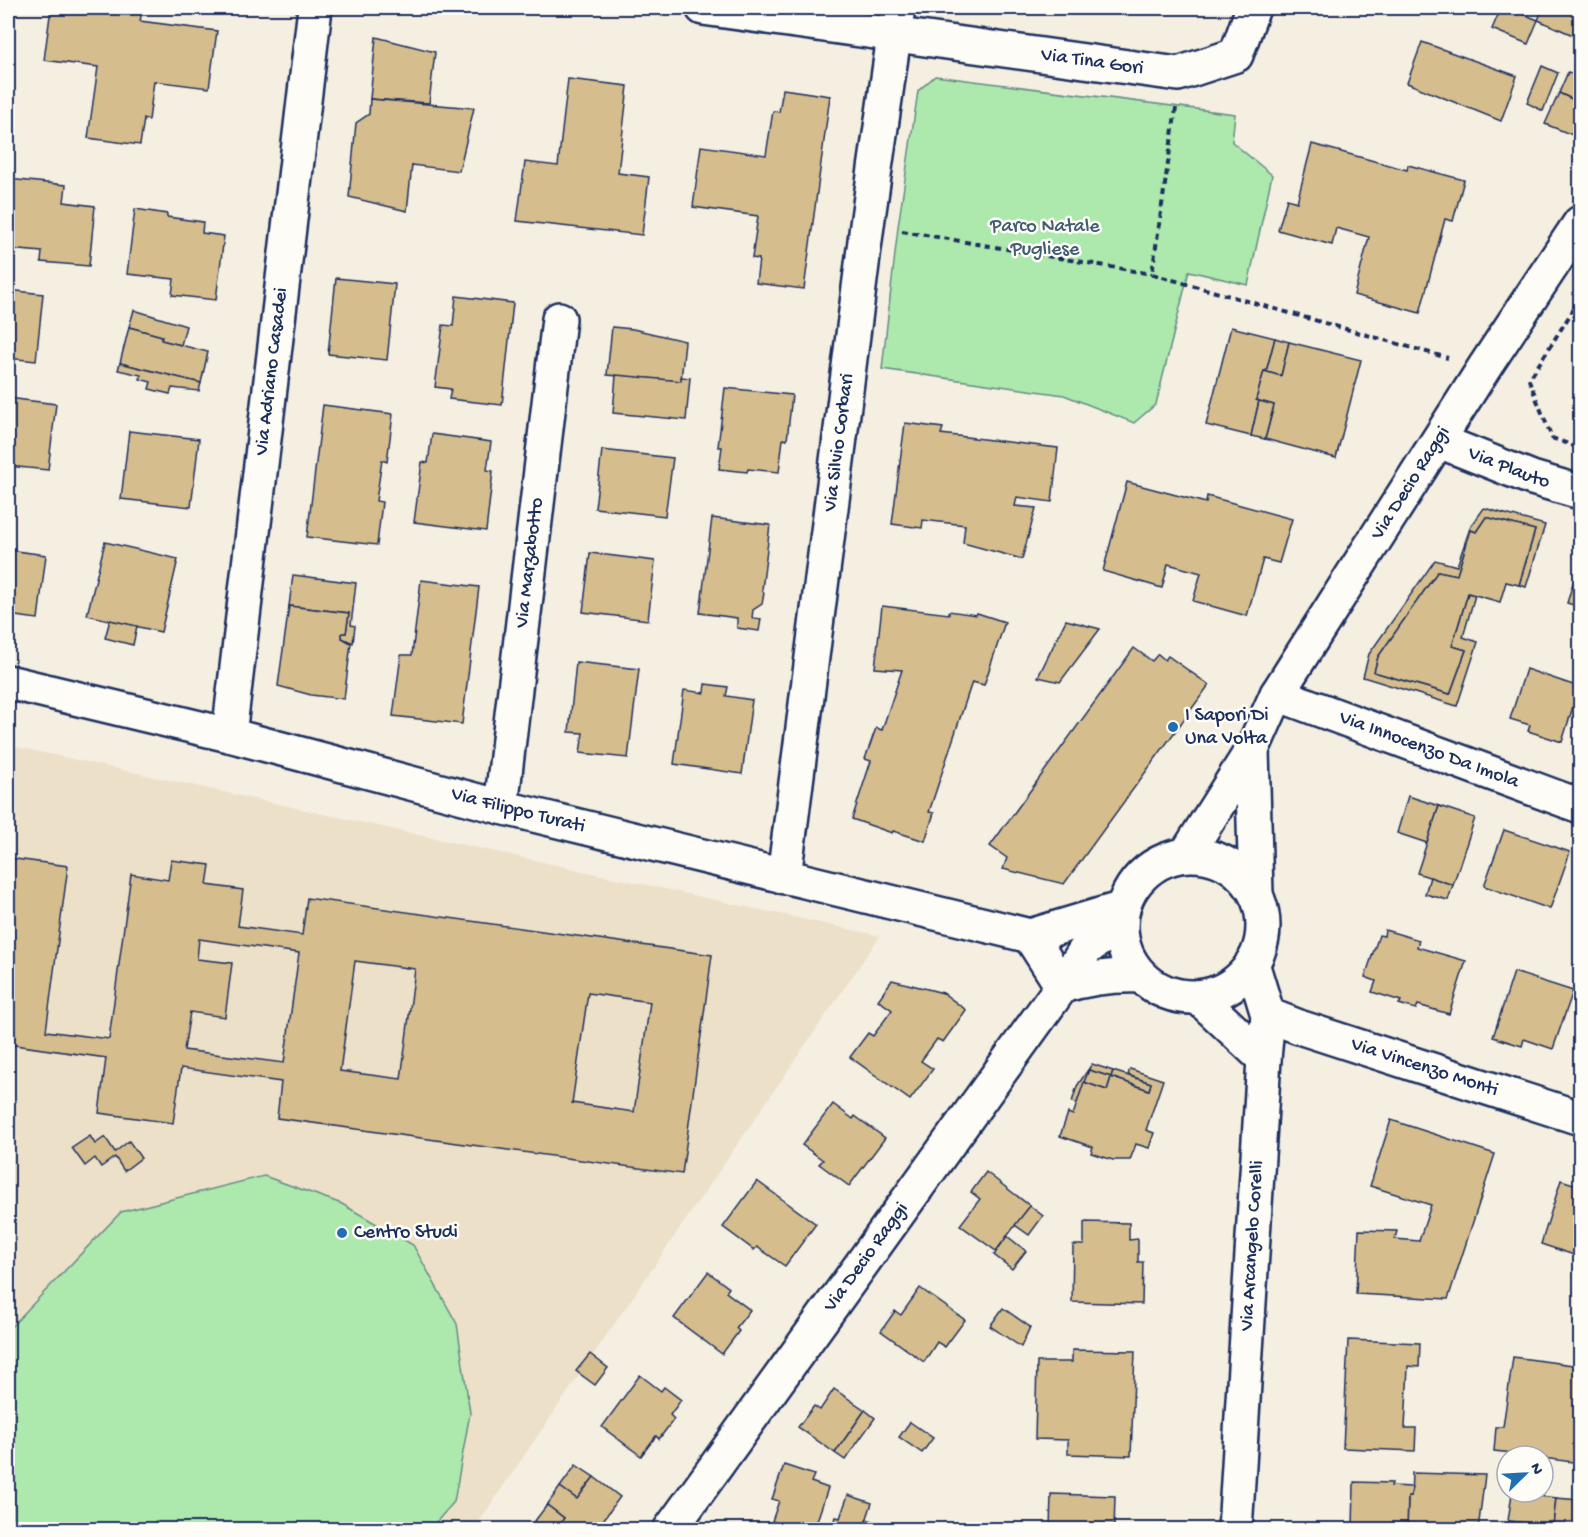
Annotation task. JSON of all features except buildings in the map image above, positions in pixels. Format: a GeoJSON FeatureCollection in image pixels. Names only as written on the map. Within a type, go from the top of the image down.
{"type":"FeatureCollection","features":[{"type":"Feature","properties":{"kind":"street","name":"Via Adriano Casadei"},"geometry":{"type":"LineString","coordinates":[[229,735],[315,8]]}},
{"type":"Feature","properties":{"kind":"street","name":"Via Tina Gori"},"geometry":{"type":"LineString","coordinates":[[703,8],[897,21],[1178,74],[1236,55],[1253,8]]}},
{"type":"Feature","properties":{"kind":"street","name":"Via Silvio Corbari"},"geometry":{"type":"LineString","coordinates":[[784,877],[867,225],[897,21]]}},
{"type":"Feature","properties":{"kind":"street","name":"Via Decio Raggi"},"geometry":{"type":"LineString","coordinates":[[1186,855],[1252,750],[1277,694],[1484,369],[1581,224]]}},
{"type":"Feature","properties":{"kind":"street","name":"Via Marzabotto"},"geometry":{"type":"LineString","coordinates":[[501,807],[559,319]]}},
{"type":"Feature","properties":{"kind":"street","name":"Via Plauto"},"geometry":{"type":"LineString","coordinates":[[1439,441],[1532,478],[1581,492]]}},
{"type":"Feature","properties":{"kind":"street","name":"Via Filippo Turati"},"geometry":{"type":"LineString","coordinates":[[8,682],[229,735],[501,807],[1030,936]]}},
{"type":"Feature","properties":{"kind":"street","name":"Via Innocenzo Da Imola"},"geometry":{"type":"LineString","coordinates":[[1277,694],[1581,806]]}},
{"type":"Feature","properties":{"kind":"street","name":"Via Decio Raggi"},"geometry":{"type":"LineString","coordinates":[[1252,750],[1256,894]]}},
{"type":"Feature","properties":{"kind":"street"},"geometry":{"type":"LineString","coordinates":[[1186,855],[1208,856],[1227,864],[1244,877],[1256,894],[1262,912],[1263,929],[1260,947],[1252,963],[1238,980],[1229,986],[1198,996],[1178,996],[1158,988],[1142,976],[1129,960],[1123,942],[1122,916],[1131,888],[1146,871],[1165,860],[1186,855]]}},
{"type":"Feature","properties":{"kind":"street","name":"Via Decio Raggi"},"geometry":{"type":"LineString","coordinates":[[670,1530],[1062,986],[1086,948],[1122,916]]}},
{"type":"Feature","properties":{"kind":"street"},"geometry":{"type":"LineString","coordinates":[[1122,916],[1030,936],[1062,986],[1085,979],[1114,975],[1142,976]]}},
{"type":"Feature","properties":{"kind":"street","name":"Via Arcangelo Corelli"},"geometry":{"type":"LineString","coordinates":[[1235,1530],[1268,1015],[1252,963]]}},
{"type":"Feature","properties":{"kind":"street"},"geometry":{"type":"LineString","coordinates":[[1198,996],[1264,1059]]}},
{"type":"Feature","properties":{"kind":"street","name":"Via Vincenzo Monti"},"geometry":{"type":"LineString","coordinates":[[1268,1015],[1581,1118]]}},
{"type":"Feature","properties":{"kind":"path"},"geometry":{"type":"LineString","coordinates":[[1152,274],[1176,107],[1178,74]]}},
{"type":"Feature","properties":{"kind":"path"},"geometry":{"type":"LineString","coordinates":[[867,225],[1152,274],[1484,369]]}},
{"type":"Feature","properties":{"kind":"path"},"geometry":{"type":"LineString","coordinates":[[1581,299],[1529,380],[1552,438],[1581,448]]}},
{"type":"Feature","properties":{"kind":"shaded area","name":"Centro Studi"},"geometry":{"type":"Polygon","coordinates":[[[8,745],[880,936],[474,1529],[8,1530],[8,745]]]}},
{"type":"Feature","properties":{"kind":"green space","name":"Parco Natale Pugliese"},"geometry":{"type":"Polygon","coordinates":[[[935,76],[1235,114],[1232,142],[1272,175],[1248,285],[1189,271],[1156,404],[1134,423],[1064,395],[882,369],[898,227],[918,91],[935,76]]]}},
{"type":"Feature","properties":{"kind":"green space"},"geometry":{"type":"Polygon","coordinates":[[[264,1176],[342,1204],[413,1245],[457,1324],[470,1413],[454,1502],[430,1529],[8,1529],[8,1330],[121,1212],[264,1176]]]}},
{"type":"Feature","properties":{"kind":"place","name":"I Sapori Di Una Volta"},"geometry":{"type":"Point","coordinates":[1173,727]}},
{"type":"Feature","properties":{"kind":"place","name":"Centro Studi"},"geometry":{"type":"Point","coordinates":[342,1233]}}]}
